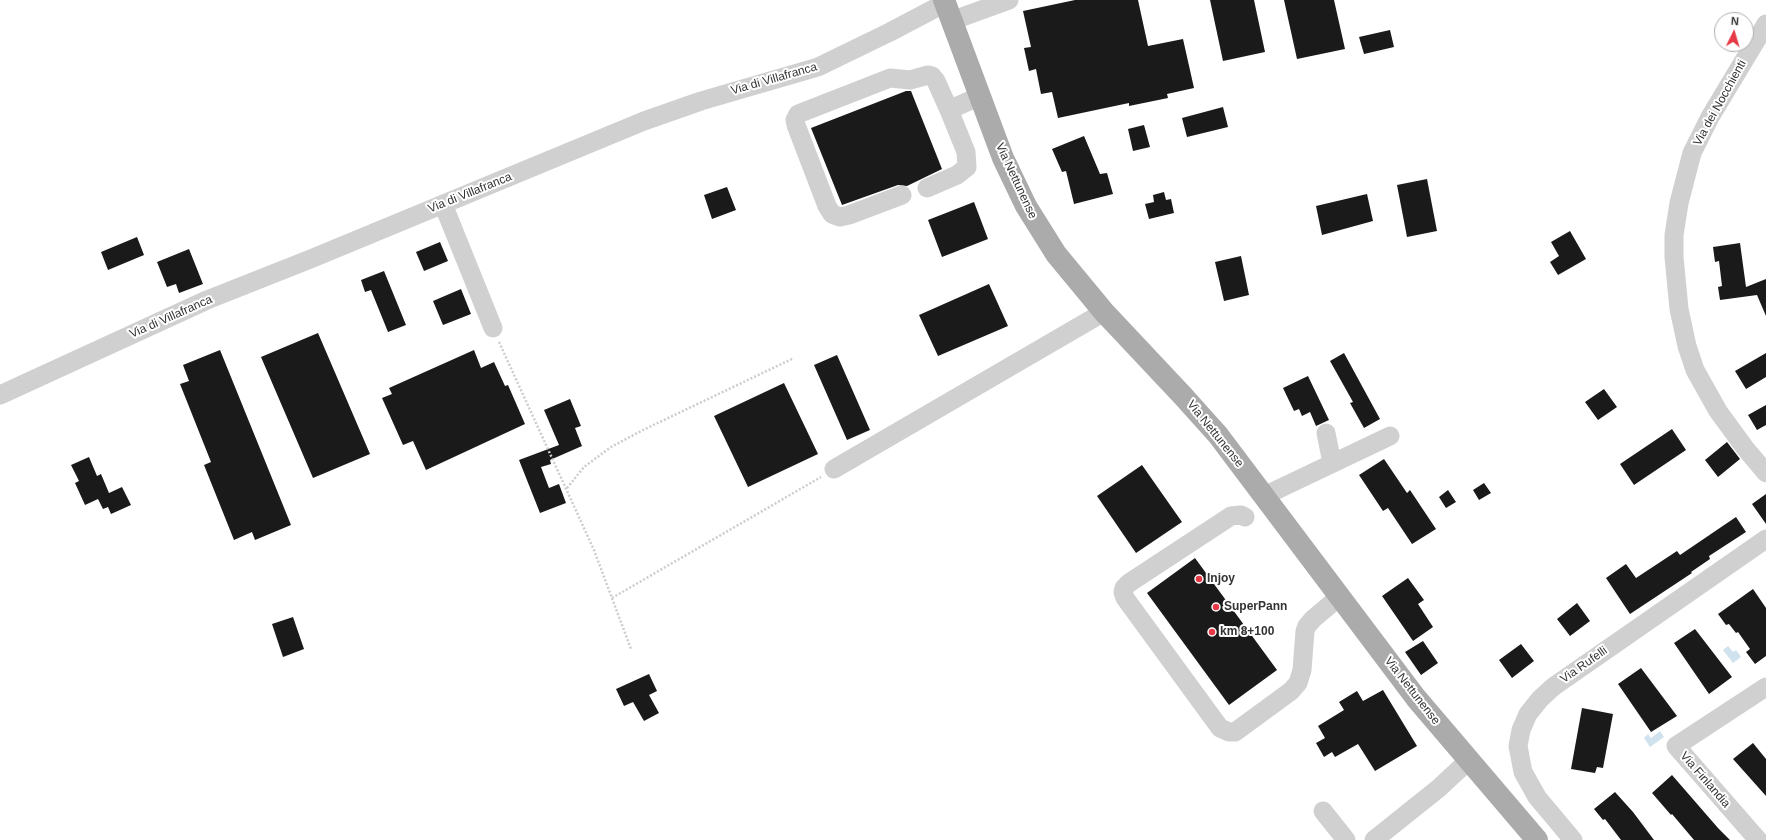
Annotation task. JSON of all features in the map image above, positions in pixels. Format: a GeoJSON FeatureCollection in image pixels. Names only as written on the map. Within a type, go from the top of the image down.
{"type":"FeatureCollection","features":[{"type":"Feature","properties":{"kind":"main road","name":"Via Nettunense"},"geometry":{"type":"LineString","coordinates":[[947,8],[1003,158],[1036,223],[1066,269],[1104,312],[1209,424],[1416,698],[1537,840]]}},
{"type":"Feature","properties":{"kind":"street","name":"Via di Villafranca"},"geometry":{"type":"LineString","coordinates":[[0,395],[207,300],[313,258],[659,115],[818,67],[890,32],[947,8],[1009,0]]}},
{"type":"Feature","properties":{"kind":"street","name":"Via dei Nocchienti"},"geometry":{"type":"LineString","coordinates":[[1766,24],[1707,122],[1692,153],[1679,203],[1675,230],[1674,257],[1679,309],[1687,346],[1695,370],[1705,390],[1726,423],[1766,473]]}},
{"type":"Feature","properties":{"kind":"street"},"geometry":{"type":"LineString","coordinates":[[902,195],[849,215],[840,217],[832,214],[827,206],[796,125],[796,117],[801,112],[885,79],[910,80],[928,75],[934,78],[966,152],[967,167],[957,175],[927,188]]}},
{"type":"Feature","properties":{"kind":"street"},"geometry":{"type":"LineString","coordinates":[[949,110],[980,96]]}},
{"type":"Feature","properties":{"kind":"street"},"geometry":{"type":"LineString","coordinates":[[443,204],[493,328]]}},
{"type":"Feature","properties":{"kind":"street"},"geometry":{"type":"LineString","coordinates":[[834,469],[1104,312]]}},
{"type":"Feature","properties":{"kind":"street"},"geometry":{"type":"LineString","coordinates":[[1326,433],[1332,463]]}},
{"type":"Feature","properties":{"kind":"street"},"geometry":{"type":"LineString","coordinates":[[1264,496],[1390,436]]}},
{"type":"Feature","properties":{"kind":"street"},"geometry":{"type":"LineString","coordinates":[[1245,517],[1241,515],[1231,516],[1129,583],[1124,588],[1123,592],[1130,605],[1220,728],[1229,732],[1235,732],[1291,690],[1298,683],[1302,670],[1305,631],[1307,626],[1313,619],[1340,597]]}},
{"type":"Feature","properties":{"kind":"street","name":"Via Rufelli"},"geometry":{"type":"LineString","coordinates":[[1573,840],[1537,798],[1523,772],[1518,746],[1521,730],[1528,714],[1540,699],[1553,687],[1766,539]]}},
{"type":"Feature","properties":{"kind":"street","name":"Via Finlandia"},"geometry":{"type":"LineString","coordinates":[[1758,840],[1676,746],[1766,687]]}},
{"type":"Feature","properties":{"kind":"street"},"geometry":{"type":"LineString","coordinates":[[1374,840],[1439,788],[1469,760]]}},
{"type":"Feature","properties":{"kind":"street"},"geometry":{"type":"LineString","coordinates":[[1323,811],[1346,840]]}},
{"type":"Feature","properties":{"kind":"path"},"geometry":{"type":"LineString","coordinates":[[493,328],[594,550],[631,649]]}},
{"type":"Feature","properties":{"kind":"path"},"geometry":{"type":"LineString","coordinates":[[566,488],[584,467],[618,444],[643,430],[794,358]]}},
{"type":"Feature","properties":{"kind":"path"},"geometry":{"type":"LineString","coordinates":[[612,598],[834,469]]}},
{"type":"Feature","properties":{"kind":"water"},"geometry":{"type":"Polygon","coordinates":[[[1728,646],[1733,652],[1736,650],[1741,657],[1733,663],[1723,650],[1728,646]]]}},
{"type":"Feature","properties":{"kind":"water"},"geometry":{"type":"Polygon","coordinates":[[[1660,731],[1664,737],[1650,747],[1644,738],[1648,734],[1651,738],[1660,731]]]}},
{"type":"Feature","properties":{"kind":"building"},"geometry":{"type":"Polygon","coordinates":[[[1075,0],[1138,0],[1148,46],[1183,39],[1194,88],[1167,94],[1168,98],[1129,106],[1129,103],[1058,118],[1052,92],[1041,94],[1036,69],[1029,71],[1024,48],[1031,47],[1023,11],[1075,0]]]}},
{"type":"Feature","properties":{"kind":"building"},"geometry":{"type":"Polygon","coordinates":[[[1210,0],[1254,0],[1265,52],[1223,61],[1210,0]]]}},
{"type":"Feature","properties":{"kind":"building"},"geometry":{"type":"Polygon","coordinates":[[[1284,0],[1334,0],[1345,49],[1297,59],[1284,0]]]}},
{"type":"Feature","properties":{"kind":"building"},"geometry":{"type":"Polygon","coordinates":[[[1390,30],[1394,47],[1364,54],[1359,37],[1390,30]]]}},
{"type":"Feature","properties":{"kind":"building"},"geometry":{"type":"Polygon","coordinates":[[[906,91],[911,91],[942,169],[907,186],[898,185],[842,205],[811,128],[906,91]]]}},
{"type":"Feature","properties":{"kind":"building"},"geometry":{"type":"Polygon","coordinates":[[[1223,107],[1228,127],[1187,137],[1182,118],[1223,107]]]}},
{"type":"Feature","properties":{"kind":"building"},"geometry":{"type":"Polygon","coordinates":[[[1144,125],[1150,147],[1133,151],[1128,129],[1144,125]]]}},
{"type":"Feature","properties":{"kind":"building"},"geometry":{"type":"Polygon","coordinates":[[[1084,136],[1100,174],[1107,173],[1113,194],[1074,204],[1066,171],[1062,172],[1052,149],[1084,136]]]}},
{"type":"Feature","properties":{"kind":"building"},"geometry":{"type":"Polygon","coordinates":[[[1427,179],[1437,231],[1407,237],[1397,185],[1427,179]]]}},
{"type":"Feature","properties":{"kind":"building"},"geometry":{"type":"Polygon","coordinates":[[[727,187],[736,210],[712,219],[704,195],[727,187]]]}},
{"type":"Feature","properties":{"kind":"building"},"geometry":{"type":"Polygon","coordinates":[[[1164,192],[1166,200],[1171,199],[1174,213],[1149,219],[1145,204],[1154,202],[1153,195],[1164,192]]]}},
{"type":"Feature","properties":{"kind":"building"},"geometry":{"type":"Polygon","coordinates":[[[1367,194],[1373,221],[1322,235],[1316,206],[1367,194]]]}},
{"type":"Feature","properties":{"kind":"building"},"geometry":{"type":"Polygon","coordinates":[[[974,202],[988,239],[942,257],[928,220],[974,202]]]}},
{"type":"Feature","properties":{"kind":"building"},"geometry":{"type":"Polygon","coordinates":[[[1570,231],[1586,259],[1558,275],[1550,262],[1559,256],[1551,242],[1570,231]]]}},
{"type":"Feature","properties":{"kind":"building"},"geometry":{"type":"Polygon","coordinates":[[[137,237],[144,255],[108,270],[101,252],[137,237]]]}},
{"type":"Feature","properties":{"kind":"building"},"geometry":{"type":"Polygon","coordinates":[[[440,242],[448,261],[424,271],[416,252],[440,242]]]}},
{"type":"Feature","properties":{"kind":"building"},"geometry":{"type":"Polygon","coordinates":[[[1740,243],[1746,287],[1766,279],[1766,316],[1757,295],[1720,300],[1718,287],[1722,286],[1719,261],[1715,262],[1713,247],[1740,243]]]}},
{"type":"Feature","properties":{"kind":"building"},"geometry":{"type":"Polygon","coordinates":[[[189,249],[203,284],[179,293],[176,284],[167,287],[157,262],[189,249]]]}},
{"type":"Feature","properties":{"kind":"building"},"geometry":{"type":"Polygon","coordinates":[[[1241,256],[1249,295],[1224,301],[1215,262],[1241,256]]]}},
{"type":"Feature","properties":{"kind":"building"},"geometry":{"type":"Polygon","coordinates":[[[384,271],[406,325],[388,332],[371,290],[365,292],[361,280],[384,271]]]}},
{"type":"Feature","properties":{"kind":"building"},"geometry":{"type":"Polygon","coordinates":[[[989,284],[1008,326],[938,356],[919,315],[989,284]]]}},
{"type":"Feature","properties":{"kind":"building"},"geometry":{"type":"Polygon","coordinates":[[[461,289],[471,314],[443,325],[433,301],[461,289]]]}},
{"type":"Feature","properties":{"kind":"building"},"geometry":{"type":"Polygon","coordinates":[[[318,333],[370,454],[313,478],[261,357],[318,333]]]}},
{"type":"Feature","properties":{"kind":"building"},"geometry":{"type":"Polygon","coordinates":[[[220,350],[291,525],[255,540],[252,532],[234,540],[204,465],[211,462],[180,384],[189,381],[183,365],[220,350]]]}},
{"type":"Feature","properties":{"kind":"building"},"geometry":{"type":"Polygon","coordinates":[[[474,350],[481,368],[494,362],[505,386],[508,385],[525,424],[426,470],[413,441],[403,445],[382,398],[392,394],[389,388],[474,350]]]}},
{"type":"Feature","properties":{"kind":"building"},"geometry":{"type":"Polygon","coordinates":[[[1344,353],[1380,419],[1364,428],[1350,403],[1353,402],[1330,361],[1344,353]]]}},
{"type":"Feature","properties":{"kind":"building"},"geometry":{"type":"Polygon","coordinates":[[[1766,353],[1766,377],[1746,389],[1735,371],[1766,353]]]}},
{"type":"Feature","properties":{"kind":"building"},"geometry":{"type":"Polygon","coordinates":[[[837,355],[870,430],[847,440],[814,365],[837,355]]]}},
{"type":"Feature","properties":{"kind":"building"},"geometry":{"type":"Polygon","coordinates":[[[1308,376],[1329,420],[1316,426],[1310,412],[1302,416],[1299,409],[1294,411],[1283,388],[1308,376]]]}},
{"type":"Feature","properties":{"kind":"building"},"geometry":{"type":"Polygon","coordinates":[[[784,383],[818,454],[748,487],[714,416],[784,383]]]}},
{"type":"Feature","properties":{"kind":"building"},"geometry":{"type":"Polygon","coordinates":[[[1604,389],[1617,407],[1598,420],[1585,402],[1604,389]]]}},
{"type":"Feature","properties":{"kind":"building"},"geometry":{"type":"Polygon","coordinates":[[[570,399],[581,426],[575,428],[582,446],[550,460],[551,464],[541,467],[549,488],[559,484],[566,503],[540,513],[519,460],[559,445],[544,410],[570,399]]]}},
{"type":"Feature","properties":{"kind":"building"},"geometry":{"type":"Polygon","coordinates":[[[1766,405],[1766,425],[1757,430],[1748,415],[1766,405]]]}},
{"type":"Feature","properties":{"kind":"building"},"geometry":{"type":"Polygon","coordinates":[[[1672,429],[1686,450],[1634,485],[1620,464],[1672,429]]]}},
{"type":"Feature","properties":{"kind":"building"},"geometry":{"type":"Polygon","coordinates":[[[1727,442],[1740,459],[1718,477],[1705,460],[1727,442]]]}},
{"type":"Feature","properties":{"kind":"building"},"geometry":{"type":"Polygon","coordinates":[[[89,457],[97,476],[101,474],[109,493],[122,487],[131,505],[111,514],[108,507],[103,509],[98,499],[85,505],[75,483],[79,481],[71,465],[89,457]]]}},
{"type":"Feature","properties":{"kind":"building"},"geometry":{"type":"Polygon","coordinates":[[[1384,459],[1407,493],[1410,490],[1436,529],[1412,544],[1388,508],[1383,511],[1359,475],[1384,459]]]}},
{"type":"Feature","properties":{"kind":"building"},"geometry":{"type":"Polygon","coordinates":[[[1142,465],[1182,522],[1136,553],[1097,496],[1142,465]]]}},
{"type":"Feature","properties":{"kind":"building"},"geometry":{"type":"Polygon","coordinates":[[[1484,483],[1491,493],[1479,500],[1473,490],[1484,483]]]}},
{"type":"Feature","properties":{"kind":"building"},"geometry":{"type":"Polygon","coordinates":[[[1448,490],[1456,502],[1446,508],[1439,497],[1448,490]]]}},
{"type":"Feature","properties":{"kind":"building"},"geometry":{"type":"Polygon","coordinates":[[[1766,494],[1766,524],[1752,504],[1766,494]]]}},
{"type":"Feature","properties":{"kind":"building"},"geometry":{"type":"Polygon","coordinates":[[[1736,517],[1746,532],[1709,556],[1710,559],[1691,572],[1692,573],[1630,614],[1606,578],[1626,564],[1636,578],[1677,551],[1680,555],[1736,517]]]}},
{"type":"Feature","properties":{"kind":"building","name":"km 8+100"},"geometry":{"type":"Polygon","coordinates":[[[1195,558],[1277,670],[1229,705],[1147,593],[1195,558]]]}},
{"type":"Feature","properties":{"kind":"building"},"geometry":{"type":"Polygon","coordinates":[[[1408,578],[1424,600],[1418,604],[1433,627],[1413,641],[1382,596],[1408,578]]]}},
{"type":"Feature","properties":{"kind":"building"},"geometry":{"type":"Polygon","coordinates":[[[1753,589],[1766,608],[1766,656],[1755,664],[1746,652],[1750,649],[1738,632],[1736,633],[1729,624],[1726,625],[1718,614],[1753,589]]]}},
{"type":"Feature","properties":{"kind":"building"},"geometry":{"type":"Polygon","coordinates":[[[1577,603],[1590,621],[1570,636],[1557,619],[1577,603]]]}},
{"type":"Feature","properties":{"kind":"building"},"geometry":{"type":"Polygon","coordinates":[[[293,617],[304,649],[283,657],[272,624],[293,617]]]}},
{"type":"Feature","properties":{"kind":"building"},"geometry":{"type":"Polygon","coordinates":[[[1695,629],[1732,677],[1709,694],[1674,643],[1695,629]]]}},
{"type":"Feature","properties":{"kind":"building"},"geometry":{"type":"Polygon","coordinates":[[[1423,641],[1438,663],[1421,675],[1405,652],[1423,641]]]}},
{"type":"Feature","properties":{"kind":"building"},"geometry":{"type":"Polygon","coordinates":[[[1521,644],[1534,661],[1512,678],[1499,660],[1521,644]]]}},
{"type":"Feature","properties":{"kind":"building"},"geometry":{"type":"Polygon","coordinates":[[[1641,668],[1677,716],[1651,732],[1618,684],[1641,668]]]}},
{"type":"Feature","properties":{"kind":"building"},"geometry":{"type":"Polygon","coordinates":[[[649,674],[657,691],[649,695],[659,713],[644,721],[633,702],[624,706],[616,689],[649,674]]]}},
{"type":"Feature","properties":{"kind":"building"},"geometry":{"type":"Polygon","coordinates":[[[1383,690],[1417,746],[1375,771],[1358,744],[1335,757],[1332,752],[1324,757],[1316,743],[1325,738],[1318,726],[1344,710],[1339,702],[1357,691],[1363,701],[1383,690]]]}},
{"type":"Feature","properties":{"kind":"building"},"geometry":{"type":"Polygon","coordinates":[[[1582,708],[1613,714],[1603,768],[1597,767],[1595,773],[1571,769],[1582,708]]]}},
{"type":"Feature","properties":{"kind":"building"},"geometry":{"type":"Polygon","coordinates":[[[1753,743],[1766,759],[1766,796],[1733,759],[1753,743]]]}},
{"type":"Feature","properties":{"kind":"building"},"geometry":{"type":"Polygon","coordinates":[[[1672,775],[1730,840],[1694,840],[1672,814],[1671,815],[1652,793],[1672,775]]]}},
{"type":"Feature","properties":{"kind":"building"},"geometry":{"type":"Polygon","coordinates":[[[1615,792],[1633,812],[1654,840],[1621,840],[1605,819],[1603,820],[1594,809],[1615,792]]]}},
{"type":"Feature","properties":{"kind":"place","name":"Injoy"},"geometry":{"type":"Point","coordinates":[1199,579]}},
{"type":"Feature","properties":{"kind":"place","name":"SuperPann"},"geometry":{"type":"Point","coordinates":[1216,607]}},
{"type":"Feature","properties":{"kind":"place","name":"km 8+100"},"geometry":{"type":"Point","coordinates":[1212,632]}}]}
